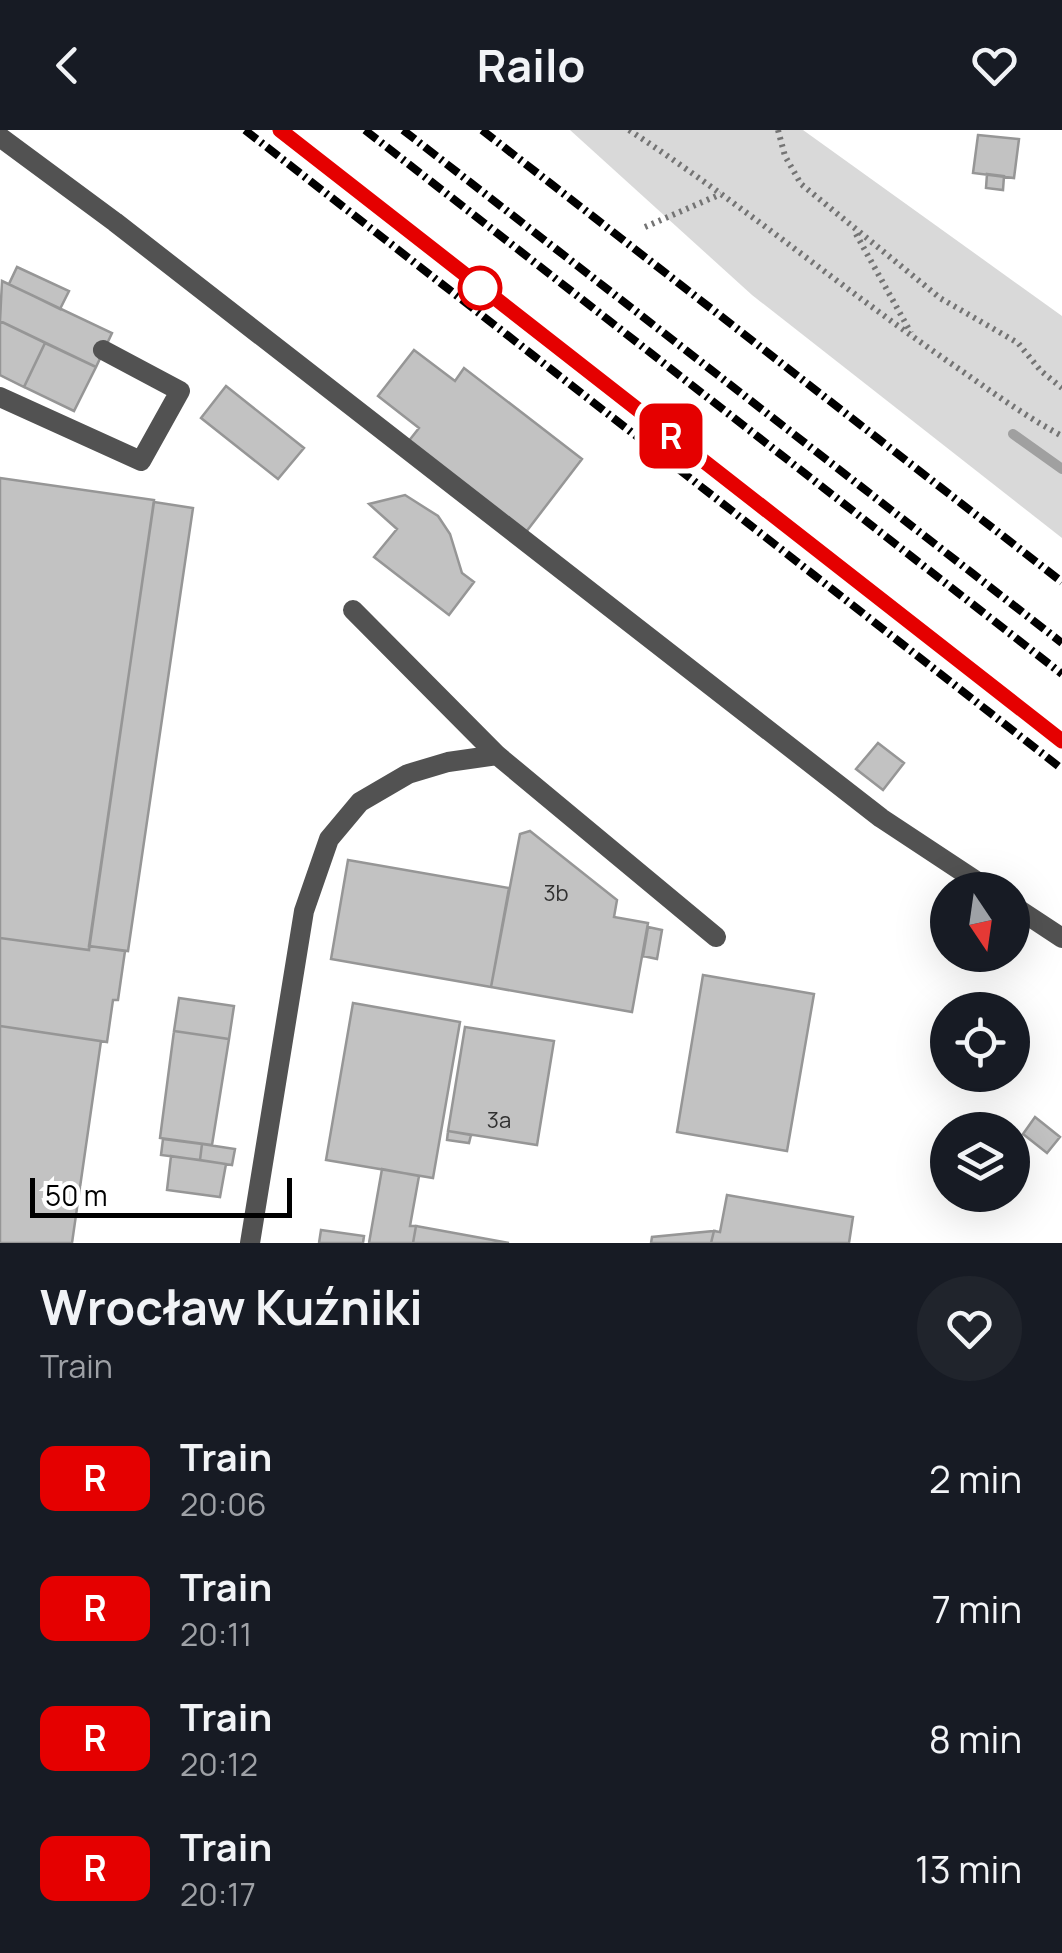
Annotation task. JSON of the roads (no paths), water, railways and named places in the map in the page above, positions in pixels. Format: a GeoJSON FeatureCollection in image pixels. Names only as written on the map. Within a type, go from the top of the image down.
{"type":"FeatureCollection","features":[{"type":"Feature","properties":{"kind":"lane"},"geometry":{"type":"LineString","coordinates":[[0,137],[115,222],[881,818],[963,872]]}},
{"type":"Feature","properties":{"kind":"lane"},"geometry":{"type":"LineString","coordinates":[[0,397],[140,460],[180,390],[104,350]]}},
{"type":"Feature","properties":{"kind":"lane"},"geometry":{"type":"LineString","coordinates":[[353,610],[497,754],[716,936]]}},
{"type":"Feature","properties":{"kind":"lane"},"geometry":{"type":"LineString","coordinates":[[250,1243],[304,912],[329,840],[360,802],[408,774],[497,754]]}},
{"type":"Feature","properties":{"kind":"lane"},"geometry":{"type":"LineString","coordinates":[[1030,917],[1062,938]]}},
{"type":"Feature","properties":{"kind":"waterway"},"geometry":{"type":"LineString","coordinates":[[1013,434],[1062,469]]}},
{"type":"Feature","properties":{"kind":"railway"},"geometry":{"type":"LineString","coordinates":[[245,130],[1062,769]]}},
{"type":"Feature","properties":{"kind":"railway"},"geometry":{"type":"LineString","coordinates":[[280,130],[1062,741]]}},
{"type":"Feature","properties":{"kind":"railway"},"geometry":{"type":"LineString","coordinates":[[365,130],[1062,674]]}},
{"type":"Feature","properties":{"kind":"railway"},"geometry":{"type":"LineString","coordinates":[[403,130],[1062,643]]}},
{"type":"Feature","properties":{"kind":"railway"},"geometry":{"type":"LineString","coordinates":[[482,130],[1062,582]]}},
{"type":"Feature","properties":{"kind":"train","name":"R"},"geometry":{"type":"LineString","coordinates":[[280,130],[1062,741]]}}]}
